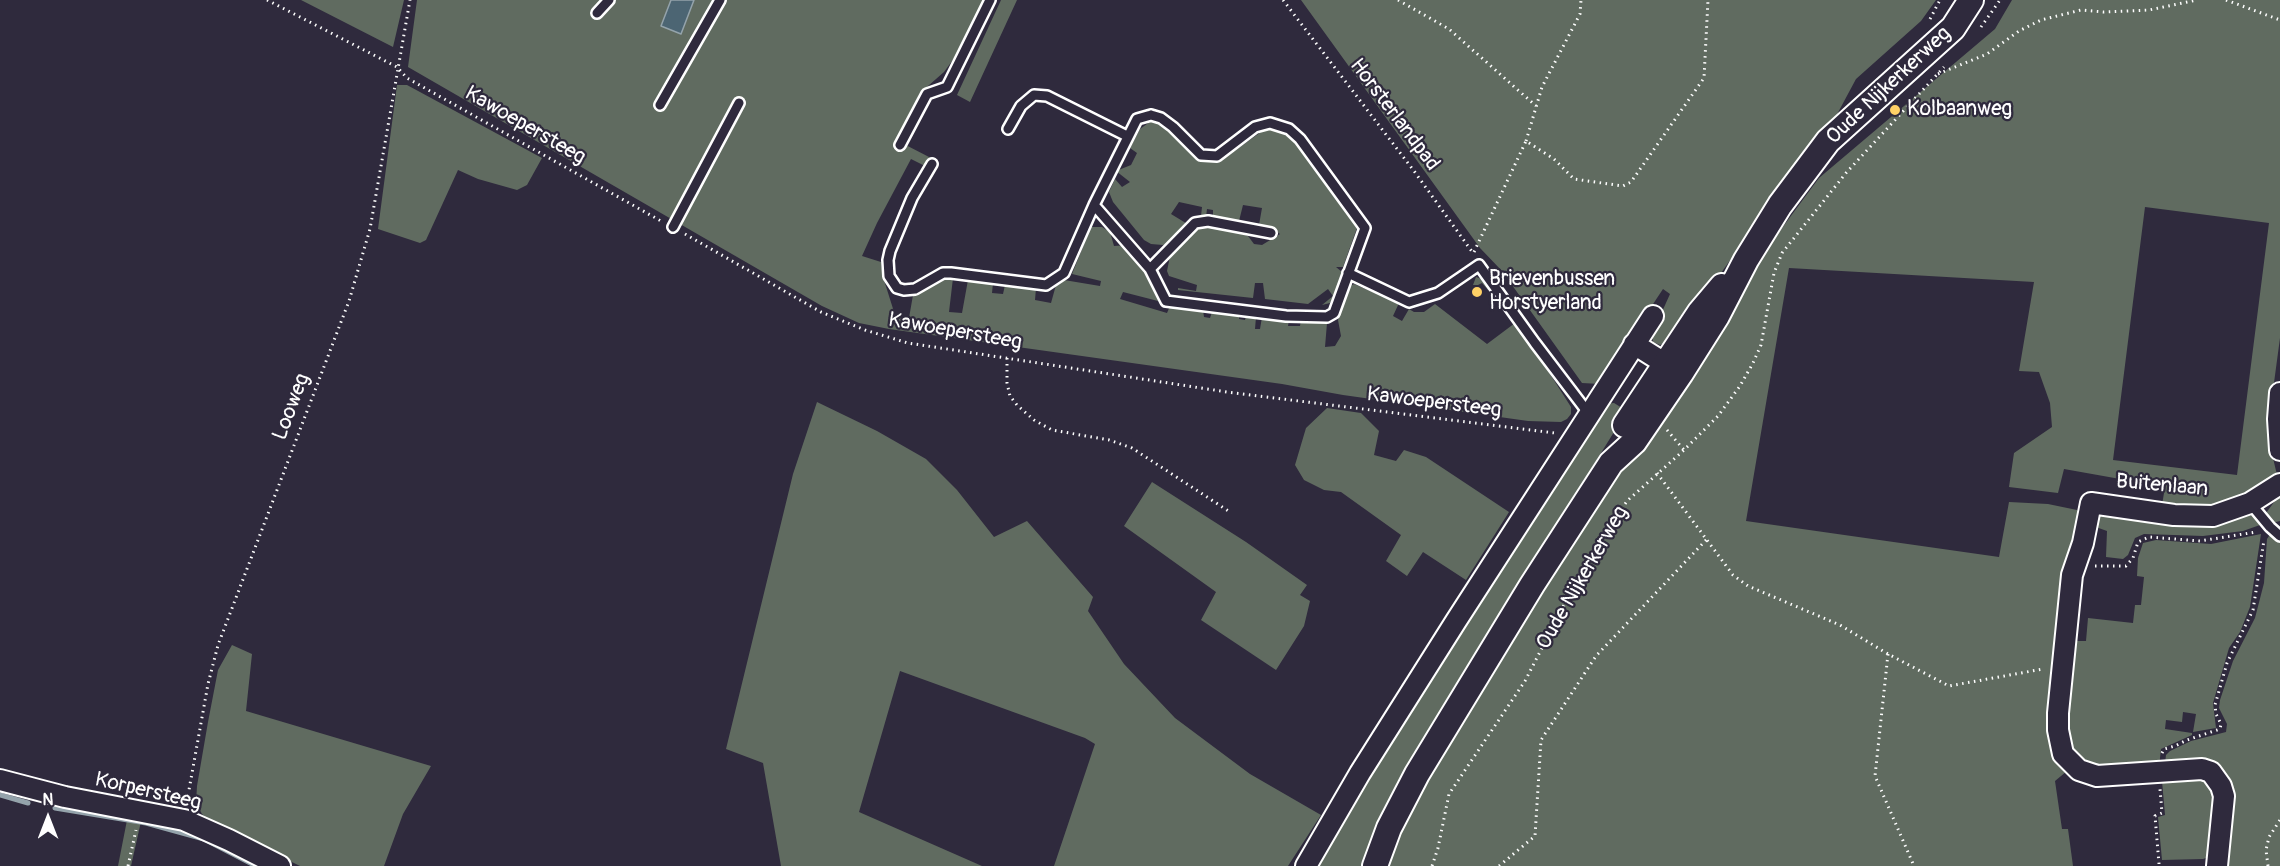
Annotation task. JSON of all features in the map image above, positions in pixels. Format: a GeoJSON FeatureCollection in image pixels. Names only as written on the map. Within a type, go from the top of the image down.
{"type":"FeatureCollection","features":[{"type":"Feature","properties":{"kind":"street","name":"Oude Nijkerkerweg"},"geometry":{"type":"LineString","coordinates":[[1375,866],[1389,828],[1417,774],[1532,585],[1611,463],[1634,442],[1674,368],[1717,316],[1746,260],[1780,205],[1828,141],[1953,28],[1971,0]]}},
{"type":"Feature","properties":{"kind":"street"},"geometry":{"type":"LineString","coordinates":[[1306,866],[1367,763],[1574,436],[1653,316]]}},
{"type":"Feature","properties":{"kind":"street"},"geometry":{"type":"LineString","coordinates":[[1634,344],[1674,368]]}},
{"type":"Feature","properties":{"kind":"street"},"geometry":{"type":"LineString","coordinates":[[2280,393],[2278,418],[2280,450]]}},
{"type":"Feature","properties":{"kind":"street","name":"Buitenlaan"},"geometry":{"type":"LineString","coordinates":[[2217,866],[2224,796],[2222,786],[2211,772],[2202,770],[2097,776],[2087,774],[2069,763],[2063,754],[2058,730],[2075,565],[2083,543],[2091,503],[2200,517],[2231,511],[2250,503],[2280,484]]}},
{"type":"Feature","properties":{"kind":"street","name":"Korpersteeg"},"geometry":{"type":"LineString","coordinates":[[0,780],[65,797],[184,820],[280,866]]}},
{"type":"Feature","properties":{"kind":"lane"},"geometry":{"type":"LineString","coordinates":[[597,13],[609,0]]}},
{"type":"Feature","properties":{"kind":"lane"},"geometry":{"type":"LineString","coordinates":[[660,105],[720,0]]}},
{"type":"Feature","properties":{"kind":"lane"},"geometry":{"type":"LineString","coordinates":[[900,145],[927,94],[947,87],[990,0]]}},
{"type":"Feature","properties":{"kind":"lane"},"geometry":{"type":"LineString","coordinates":[[1008,129],[1021,106],[1034,95],[1047,96],[1127,136]]}},
{"type":"Feature","properties":{"kind":"lane"},"geometry":{"type":"LineString","coordinates":[[673,227],[739,103]]}},
{"type":"Feature","properties":{"kind":"lane"},"geometry":{"type":"LineString","coordinates":[[932,164],[912,198],[888,260],[891,282],[897,288],[904,290],[915,289],[943,273],[1046,285],[1064,273],[1094,205],[1127,136],[1137,119],[1150,116],[1161,118],[1173,127],[1202,155],[1217,156],[1255,128],[1270,123],[1289,129],[1300,139],[1365,228],[1334,313],[1327,317],[1286,316],[1166,302],[1150,269],[1094,205]]}},
{"type":"Feature","properties":{"kind":"lane"},"geometry":{"type":"LineString","coordinates":[[1150,269],[1195,223],[1208,221],[1271,233]]}},
{"type":"Feature","properties":{"kind":"lane"},"geometry":{"type":"LineString","coordinates":[[1348,273],[1409,302],[1438,293],[1479,265],[1589,414]]}},
{"type":"Feature","properties":{"kind":"lane"},"geometry":{"type":"LineString","coordinates":[[2250,503],[2268,528],[2280,536]]}},
{"type":"Feature","properties":{"kind":"path","name":"Kawoepersteeg"},"geometry":{"type":"LineString","coordinates":[[267,0],[397,67],[407,78],[821,312],[865,330],[908,343],[1238,394],[1574,436]]}},
{"type":"Feature","properties":{"kind":"path","name":"Looweg"},"geometry":{"type":"LineString","coordinates":[[184,820],[208,684],[219,645],[350,301],[367,239],[410,0]]}},
{"type":"Feature","properties":{"kind":"path","name":"Horsterlandpad"},"geometry":{"type":"LineString","coordinates":[[1283,0],[1421,180],[1473,254],[1526,141]]}},
{"type":"Feature","properties":{"kind":"path"},"geometry":{"type":"LineString","coordinates":[[1398,0],[1449,29],[1536,106]]}},
{"type":"Feature","properties":{"kind":"path"},"geometry":{"type":"LineString","coordinates":[[1581,0],[1580,14],[1542,87],[1526,141],[1554,159],[1574,179],[1623,186],[1631,182],[1704,78],[1707,1]]}},
{"type":"Feature","properties":{"kind":"path","name":"Oude Nijkerkerweg"},"geometry":{"type":"LineString","coordinates":[[1978,29],[2000,0]]}},
{"type":"Feature","properties":{"kind":"path"},"geometry":{"type":"LineString","coordinates":[[1936,75],[1987,54],[2019,31],[2041,20],[2081,9],[2104,12],[2149,9],[2197,0]]}},
{"type":"Feature","properties":{"kind":"path"},"geometry":{"type":"LineString","coordinates":[[2226,0],[2280,20]]}},
{"type":"Feature","properties":{"kind":"path","name":"Oude Nijkerkerweg"},"geometry":{"type":"LineString","coordinates":[[1432,866],[1438,848],[1446,805],[1456,781],[1525,681],[1580,574],[1610,524],[1628,500],[1718,416],[1740,386],[1761,345],[1774,273],[1782,253],[1846,173],[1950,60]]}},
{"type":"Feature","properties":{"kind":"path"},"geometry":{"type":"LineString","coordinates":[[1007,358],[1007,383],[1010,396],[1035,420],[1052,430],[1109,440],[1132,448],[1230,512]]}},
{"type":"Feature","properties":{"kind":"path"},"geometry":{"type":"LineString","coordinates":[[1657,473],[1733,575],[1748,586],[1840,625],[1888,654],[1949,686],[2063,666]]}},
{"type":"Feature","properties":{"kind":"path"},"geometry":{"type":"LineString","coordinates":[[2075,565],[2126,566],[2133,558],[2138,542],[2149,537],[2218,540],[2268,528],[2253,610],[2227,663],[2215,705],[2221,724],[2220,729]]}},
{"type":"Feature","properties":{"kind":"path"},"geometry":{"type":"LineString","coordinates":[[1499,866],[1535,836],[1541,740],[1596,656],[1707,539]]}},
{"type":"Feature","properties":{"kind":"path"},"geometry":{"type":"LineString","coordinates":[[1888,654],[1875,776],[1914,866]]}},
{"type":"Feature","properties":{"kind":"path"},"geometry":{"type":"LineString","coordinates":[[2268,866],[2266,850],[2269,837],[2280,820]]}},
{"type":"Feature","properties":{"kind":"path"},"geometry":{"type":"LineString","coordinates":[[128,866],[137,826]]}},
{"type":"Feature","properties":{"kind":"green space"},"geometry":{"type":"Polygon","coordinates":[[[301,0],[404,0],[393,47],[301,0]]]}},
{"type":"Feature","properties":{"kind":"green space"},"geometry":{"type":"Polygon","coordinates":[[[417,0],[671,0],[661,26],[693,0],[984,0],[958,53],[944,72],[920,93],[896,140],[931,158],[927,167],[911,159],[862,256],[881,262],[883,277],[895,315],[909,318],[913,295],[947,277],[953,278],[949,312],[962,313],[968,280],[993,283],[992,293],[1003,294],[1005,285],[1036,288],[1035,300],[1051,303],[1056,285],[1064,280],[1100,286],[1101,281],[1072,274],[1091,227],[1102,227],[1110,232],[1114,246],[1128,245],[1156,288],[1158,301],[1123,292],[1120,299],[1167,313],[1170,306],[1203,310],[1204,317],[1210,318],[1212,312],[1239,315],[1239,319],[1245,320],[1246,316],[1256,317],[1255,329],[1260,329],[1262,317],[1289,320],[1288,326],[1300,326],[1301,319],[1327,323],[1325,347],[1335,346],[1341,336],[1338,320],[1348,287],[1354,284],[1399,303],[1393,316],[1402,321],[1409,309],[1414,312],[1424,312],[1435,304],[1487,344],[1515,323],[1490,289],[1488,290],[1482,283],[1473,285],[1476,277],[1488,281],[1517,322],[1571,407],[1571,414],[1561,422],[1528,421],[859,323],[822,306],[408,67],[417,0]]]}},
{"type":"Feature","properties":{"kind":"green space"},"geometry":{"type":"Polygon","coordinates":[[[1001,0],[1017,0],[970,102],[957,95],[1001,0]]]}},
{"type":"Feature","properties":{"kind":"green space"},"geometry":{"type":"Polygon","coordinates":[[[1301,0],[1936,0],[1921,21],[1856,79],[1834,120],[1791,170],[1763,214],[1674,339],[1660,345],[1653,342],[1652,334],[1670,294],[1663,289],[1600,384],[1582,383],[1502,271],[1480,248],[1301,0]]]}},
{"type":"Feature","properties":{"kind":"green space"},"geometry":{"type":"Polygon","coordinates":[[[2012,0],[2280,0],[2280,338],[2269,420],[2269,441],[2277,475],[2248,493],[2204,507],[2162,505],[2165,487],[2064,469],[2058,493],[2009,487],[2014,453],[2052,427],[2050,403],[2039,372],[2019,371],[2034,282],[1789,268],[1746,521],[1999,557],[2009,502],[2048,504],[2077,510],[2081,517],[2067,575],[2067,771],[2055,781],[2062,829],[2068,829],[2073,866],[1386,866],[1399,831],[1449,738],[1586,519],[1703,363],[1762,255],[1819,178],[1995,29],[2012,0]],[[2145,207],[2113,460],[2237,475],[2269,223],[2145,207]]]}},
{"type":"Feature","properties":{"kind":"green space"},"geometry":{"type":"Polygon","coordinates":[[[397,85],[407,85],[542,158],[527,185],[517,190],[478,179],[458,170],[426,240],[420,243],[378,229],[397,85]]]}},
{"type":"Feature","properties":{"kind":"green space"},"geometry":{"type":"Polygon","coordinates":[[[1151,121],[1159,121],[1166,125],[1194,154],[1206,161],[1222,160],[1265,129],[1290,135],[1357,228],[1343,267],[1336,267],[1342,272],[1334,297],[1330,303],[1322,305],[1333,296],[1328,289],[1308,304],[1265,299],[1263,283],[1255,283],[1253,298],[1178,290],[1178,288],[1196,291],[1197,285],[1169,276],[1167,271],[1170,256],[1197,227],[1208,225],[1232,229],[1248,236],[1254,244],[1262,245],[1280,234],[1271,227],[1259,225],[1262,208],[1243,205],[1239,221],[1213,217],[1213,210],[1207,209],[1206,217],[1201,216],[1202,207],[1179,202],[1171,214],[1189,225],[1173,242],[1163,245],[1151,244],[1144,240],[1113,202],[1109,192],[1115,179],[1122,187],[1130,182],[1116,171],[1131,165],[1137,153],[1130,148],[1140,129],[1151,121]]]}},
{"type":"Feature","properties":{"kind":"green space"},"geometry":{"type":"Polygon","coordinates":[[[817,402],[877,431],[926,459],[957,490],[994,537],[1027,521],[1093,597],[1088,611],[1124,664],[1175,718],[1250,774],[1321,815],[1288,866],[1054,866],[1095,744],[1085,738],[900,671],[859,812],[982,866],[781,866],[763,763],[726,749],[793,474],[817,402]]]}},
{"type":"Feature","properties":{"kind":"green space"},"geometry":{"type":"Polygon","coordinates":[[[1614,403],[1627,411],[1409,763],[1386,809],[1365,866],[1314,866],[1322,847],[1604,404],[1614,403]]]}},
{"type":"Feature","properties":{"kind":"green space"},"geometry":{"type":"Polygon","coordinates":[[[1327,408],[1361,413],[1379,431],[1374,455],[1396,461],[1404,450],[1426,457],[1509,512],[1466,580],[1423,552],[1407,576],[1386,561],[1401,535],[1341,492],[1324,490],[1304,480],[1295,465],[1306,428],[1327,408]]]}},
{"type":"Feature","properties":{"kind":"green space"},"geometry":{"type":"Polygon","coordinates":[[[1152,482],[1246,542],[1307,585],[1300,595],[1310,601],[1304,626],[1276,670],[1201,620],[1216,592],[1124,526],[1152,482]]]}},
{"type":"Feature","properties":{"kind":"green space"},"geometry":{"type":"Polygon","coordinates":[[[2280,494],[2280,521],[2272,523],[2266,513],[2280,494]]]}},
{"type":"Feature","properties":{"kind":"green space"},"geometry":{"type":"Polygon","coordinates":[[[2101,512],[2248,514],[2256,517],[2260,525],[2243,531],[2203,536],[2144,534],[2135,538],[2128,555],[2123,559],[2106,557],[2107,531],[2093,526],[2101,512]]]}},
{"type":"Feature","properties":{"kind":"green space"},"geometry":{"type":"Polygon","coordinates":[[[2271,533],[2280,540],[2280,866],[2223,866],[2228,779],[2217,768],[2165,763],[2166,755],[2191,741],[2226,732],[2227,724],[2219,708],[2220,700],[2233,661],[2255,618],[2264,583],[2267,539],[2271,533]]]}},
{"type":"Feature","properties":{"kind":"green space"},"geometry":{"type":"Polygon","coordinates":[[[2261,534],[2250,607],[2240,632],[2229,648],[2213,703],[2216,728],[2193,732],[2196,714],[2183,712],[2182,722],[2166,720],[2165,729],[2192,733],[2192,735],[2161,749],[2159,767],[2089,769],[2064,741],[2074,641],[2086,641],[2088,618],[2133,623],[2135,605],[2141,605],[2144,577],[2137,576],[2138,558],[2143,543],[2156,540],[2211,544],[2261,534]]]}},
{"type":"Feature","properties":{"kind":"green space"},"geometry":{"type":"Polygon","coordinates":[[[232,645],[252,654],[246,711],[431,766],[403,814],[384,866],[300,866],[209,821],[202,814],[196,803],[197,786],[208,722],[218,670],[232,645]]]}},
{"type":"Feature","properties":{"kind":"green space"},"geometry":{"type":"Polygon","coordinates":[[[2201,779],[2209,781],[2218,790],[2209,857],[2162,860],[2158,817],[2165,815],[2162,781],[2201,779]]]}},
{"type":"Feature","properties":{"kind":"green space"},"geometry":{"type":"Polygon","coordinates":[[[128,815],[142,817],[131,866],[118,866],[128,815]]]}},
{"type":"Feature","properties":{"kind":"water"},"geometry":{"type":"Polygon","coordinates":[[[671,0],[694,0],[681,34],[661,26],[671,0]]]}},
{"type":"Feature","properties":{"kind":"waterway"},"geometry":{"type":"LineString","coordinates":[[0,795],[28,803]]}},
{"type":"Feature","properties":{"kind":"waterway"},"geometry":{"type":"LineString","coordinates":[[55,808],[146,823],[204,839],[256,866]]}},
{"type":"Feature","properties":{"kind":"place","name":"Kolbaanweg"},"geometry":{"type":"Point","coordinates":[1895,110]}},
{"type":"Feature","properties":{"kind":"place","name":"Brievenbussen Horstyerland"},"geometry":{"type":"Point","coordinates":[1477,292]}}]}
